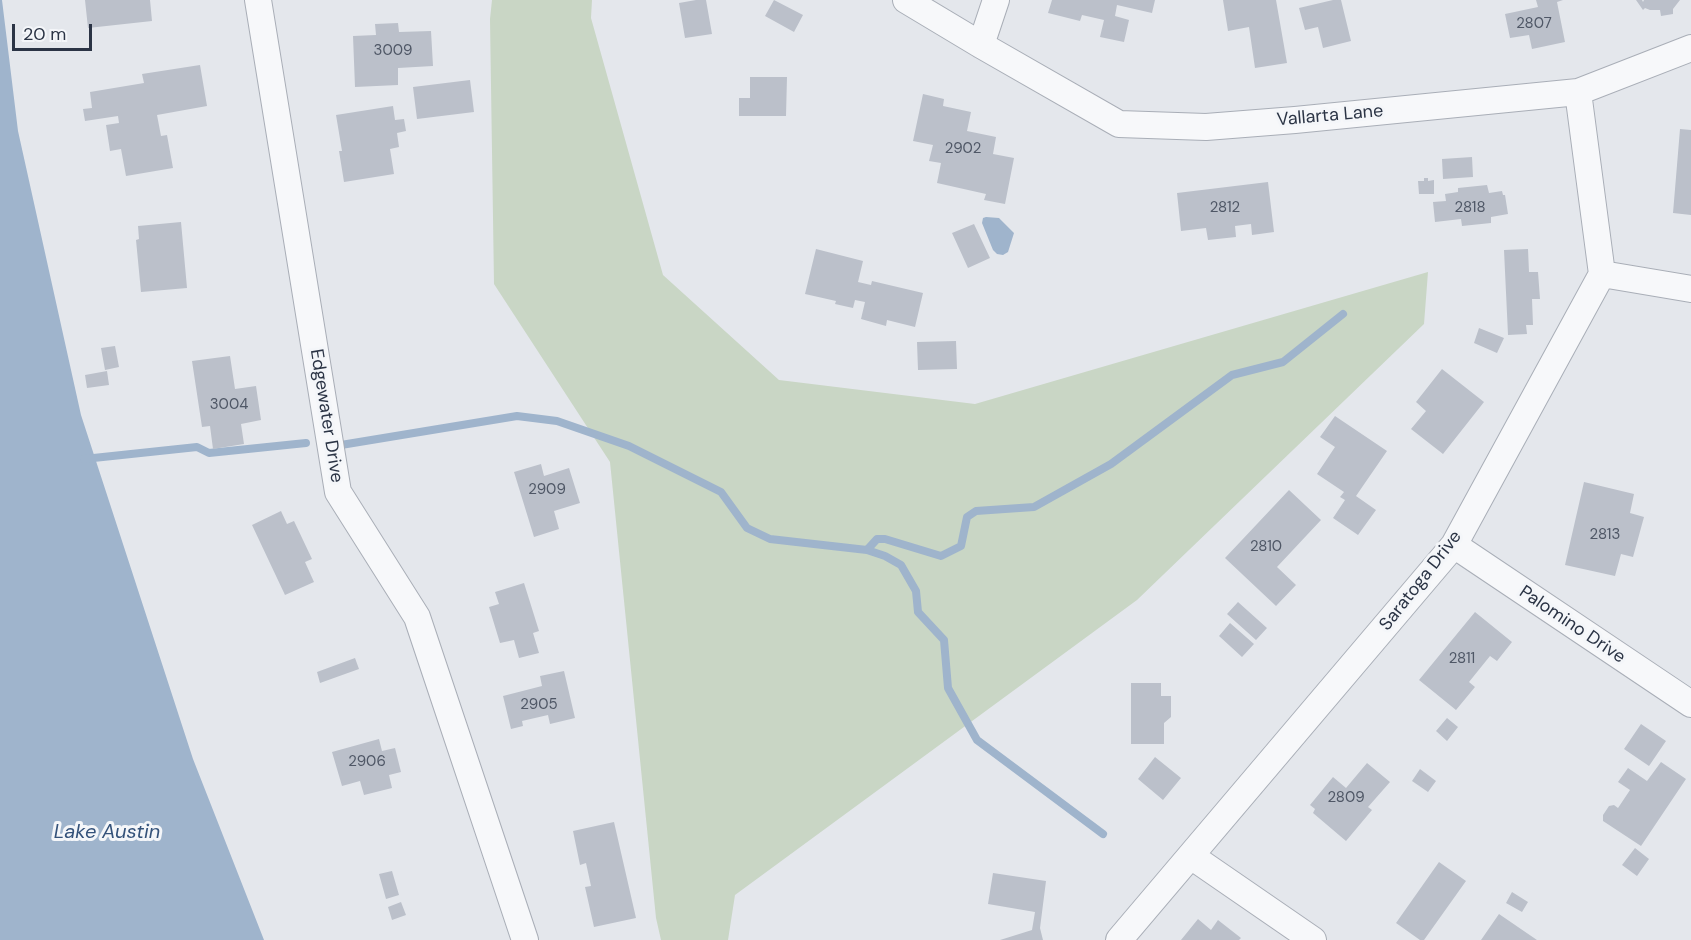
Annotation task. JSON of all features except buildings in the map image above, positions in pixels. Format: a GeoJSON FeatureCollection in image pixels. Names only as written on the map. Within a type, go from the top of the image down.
{"type":"FeatureCollection","features":[{"type":"Feature","properties":{"kind":"street","name":"Edgewater Drive"},"geometry":{"type":"LineString","coordinates":[[258,0],[338,492],[417,618],[525,940]]}},
{"type":"Feature","properties":{"kind":"street","name":"Vallarta Lane"},"geometry":{"type":"LineString","coordinates":[[906,0],[1119,124],[1206,127],[1578,92],[1691,48]]}},
{"type":"Feature","properties":{"kind":"street"},"geometry":{"type":"LineString","coordinates":[[981,45],[996,0]]}},
{"type":"Feature","properties":{"kind":"street"},"geometry":{"type":"LineString","coordinates":[[1578,92],[1602,273],[1691,289]]}},
{"type":"Feature","properties":{"kind":"street","name":"Saratoga Drive"},"geometry":{"type":"LineString","coordinates":[[1119,940],[1454,545],[1602,273]]}},
{"type":"Feature","properties":{"kind":"street","name":"Palomino Drive"},"geometry":{"type":"LineString","coordinates":[[1454,545],[1691,704]]}},
{"type":"Feature","properties":{"kind":"street"},"geometry":{"type":"LineString","coordinates":[[1191,856],[1313,940]]}},
{"type":"Feature","properties":{"kind":"green space"},"geometry":{"type":"Polygon","coordinates":[[[492,0],[592,0],[591,18],[663,275],[779,380],[975,404],[1428,272],[1424,324],[1137,600],[735,895],[728,940],[661,940],[656,918],[610,462],[494,284],[490,19],[492,0]]]}},
{"type":"Feature","properties":{"kind":"water","name":"Lake Austin"},"geometry":{"type":"Polygon","coordinates":[[[0,0],[2,0],[18,131],[81,415],[193,759],[264,940],[0,940],[0,0]]]}},
{"type":"Feature","properties":{"kind":"water"},"geometry":{"type":"Polygon","coordinates":[[[983,218],[999,218],[1014,233],[1008,252],[1003,255],[993,250],[982,223],[983,218]]]}},
{"type":"Feature","properties":{"kind":"waterway"},"geometry":{"type":"LineString","coordinates":[[341,445],[517,416],[557,421],[629,446],[721,492],[747,528],[770,539],[867,550],[877,539],[885,539],[941,556],[961,546],[967,517],[976,511],[1034,507],[1111,464],[1232,375],[1283,362],[1343,314]]}},
{"type":"Feature","properties":{"kind":"waterway"},"geometry":{"type":"LineString","coordinates":[[84,459],[197,447],[209,453],[306,443]]}},
{"type":"Feature","properties":{"kind":"waterway"},"geometry":{"type":"LineString","coordinates":[[867,550],[901,565],[916,591],[918,612],[944,640],[948,688],[977,740],[1103,834]]}}]}
